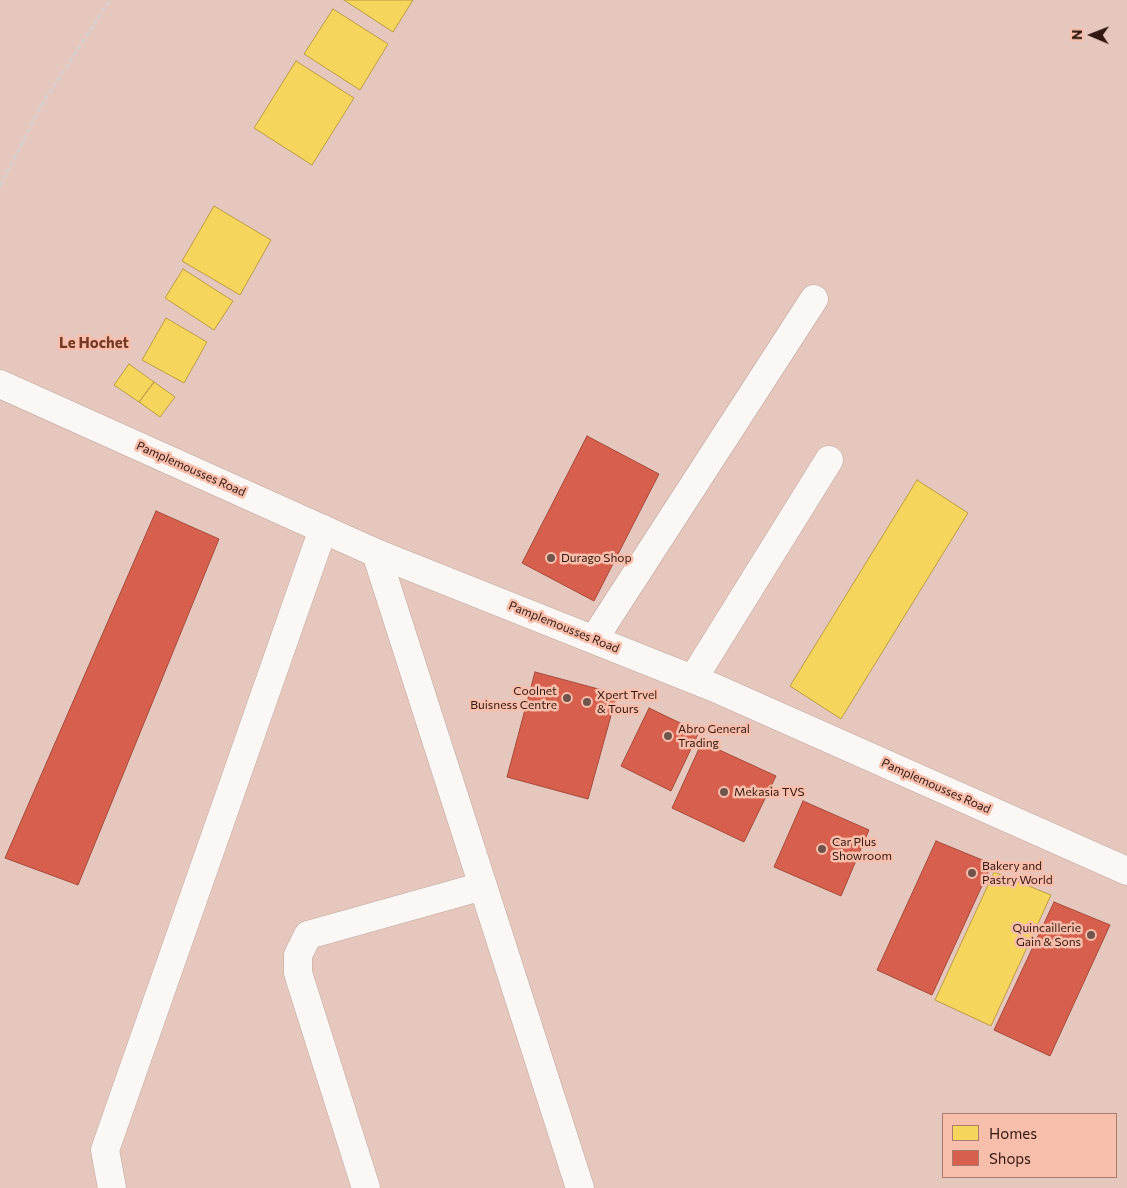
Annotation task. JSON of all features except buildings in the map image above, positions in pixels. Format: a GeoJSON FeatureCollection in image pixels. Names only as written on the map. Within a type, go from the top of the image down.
{"type":"FeatureCollection","features":[{"type":"Feature","properties":{"kind":"street"},"geometry":{"type":"LineString","coordinates":[[594,639],[814,299]]}},
{"type":"Feature","properties":{"kind":"street","name":"Pamplemousses Road"},"geometry":{"type":"LineString","coordinates":[[0,384],[376,553],[693,679],[1127,871]]}},
{"type":"Feature","properties":{"kind":"street"},"geometry":{"type":"LineString","coordinates":[[693,679],[829,460]]}},
{"type":"Feature","properties":{"kind":"street"},"geometry":{"type":"LineString","coordinates":[[112,1188],[105,1150],[323,529]]}},
{"type":"Feature","properties":{"kind":"street"},"geometry":{"type":"LineString","coordinates":[[376,553],[580,1188]]}},
{"type":"Feature","properties":{"kind":"street"},"geometry":{"type":"LineString","coordinates":[[366,1188],[298,973],[298,955],[308,935],[483,886]]}},
{"type":"Feature","properties":{"kind":"path"},"geometry":{"type":"LineString","coordinates":[[0,186],[40,106],[110,0]]}},
{"type":"Feature","properties":{"kind":"place","name":"Durago Shop"},"geometry":{"type":"Point","coordinates":[551,558]}},
{"type":"Feature","properties":{"kind":"place","name":"Coolnet Buisness Centre"},"geometry":{"type":"Point","coordinates":[567,698]}},
{"type":"Feature","properties":{"kind":"place","name":"Xpert Trvel & Tours"},"geometry":{"type":"Point","coordinates":[587,702]}},
{"type":"Feature","properties":{"kind":"place","name":"Abro General Trading"},"geometry":{"type":"Point","coordinates":[668,736]}},
{"type":"Feature","properties":{"kind":"place","name":"Mekasia TVS"},"geometry":{"type":"Point","coordinates":[724,792]}},
{"type":"Feature","properties":{"kind":"place","name":"Car Plus Showroom"},"geometry":{"type":"Point","coordinates":[822,849]}},
{"type":"Feature","properties":{"kind":"place","name":"Bakery and Pastry World"},"geometry":{"type":"Point","coordinates":[972,873]}},
{"type":"Feature","properties":{"kind":"place","name":"Quincaillerie Gain & Sons"},"geometry":{"type":"Point","coordinates":[1091,935]}},
{"type":"Feature","properties":{"kind":"district","name":"Le Hochet"},"geometry":{"type":"Point","coordinates":[94,343]}}]}
